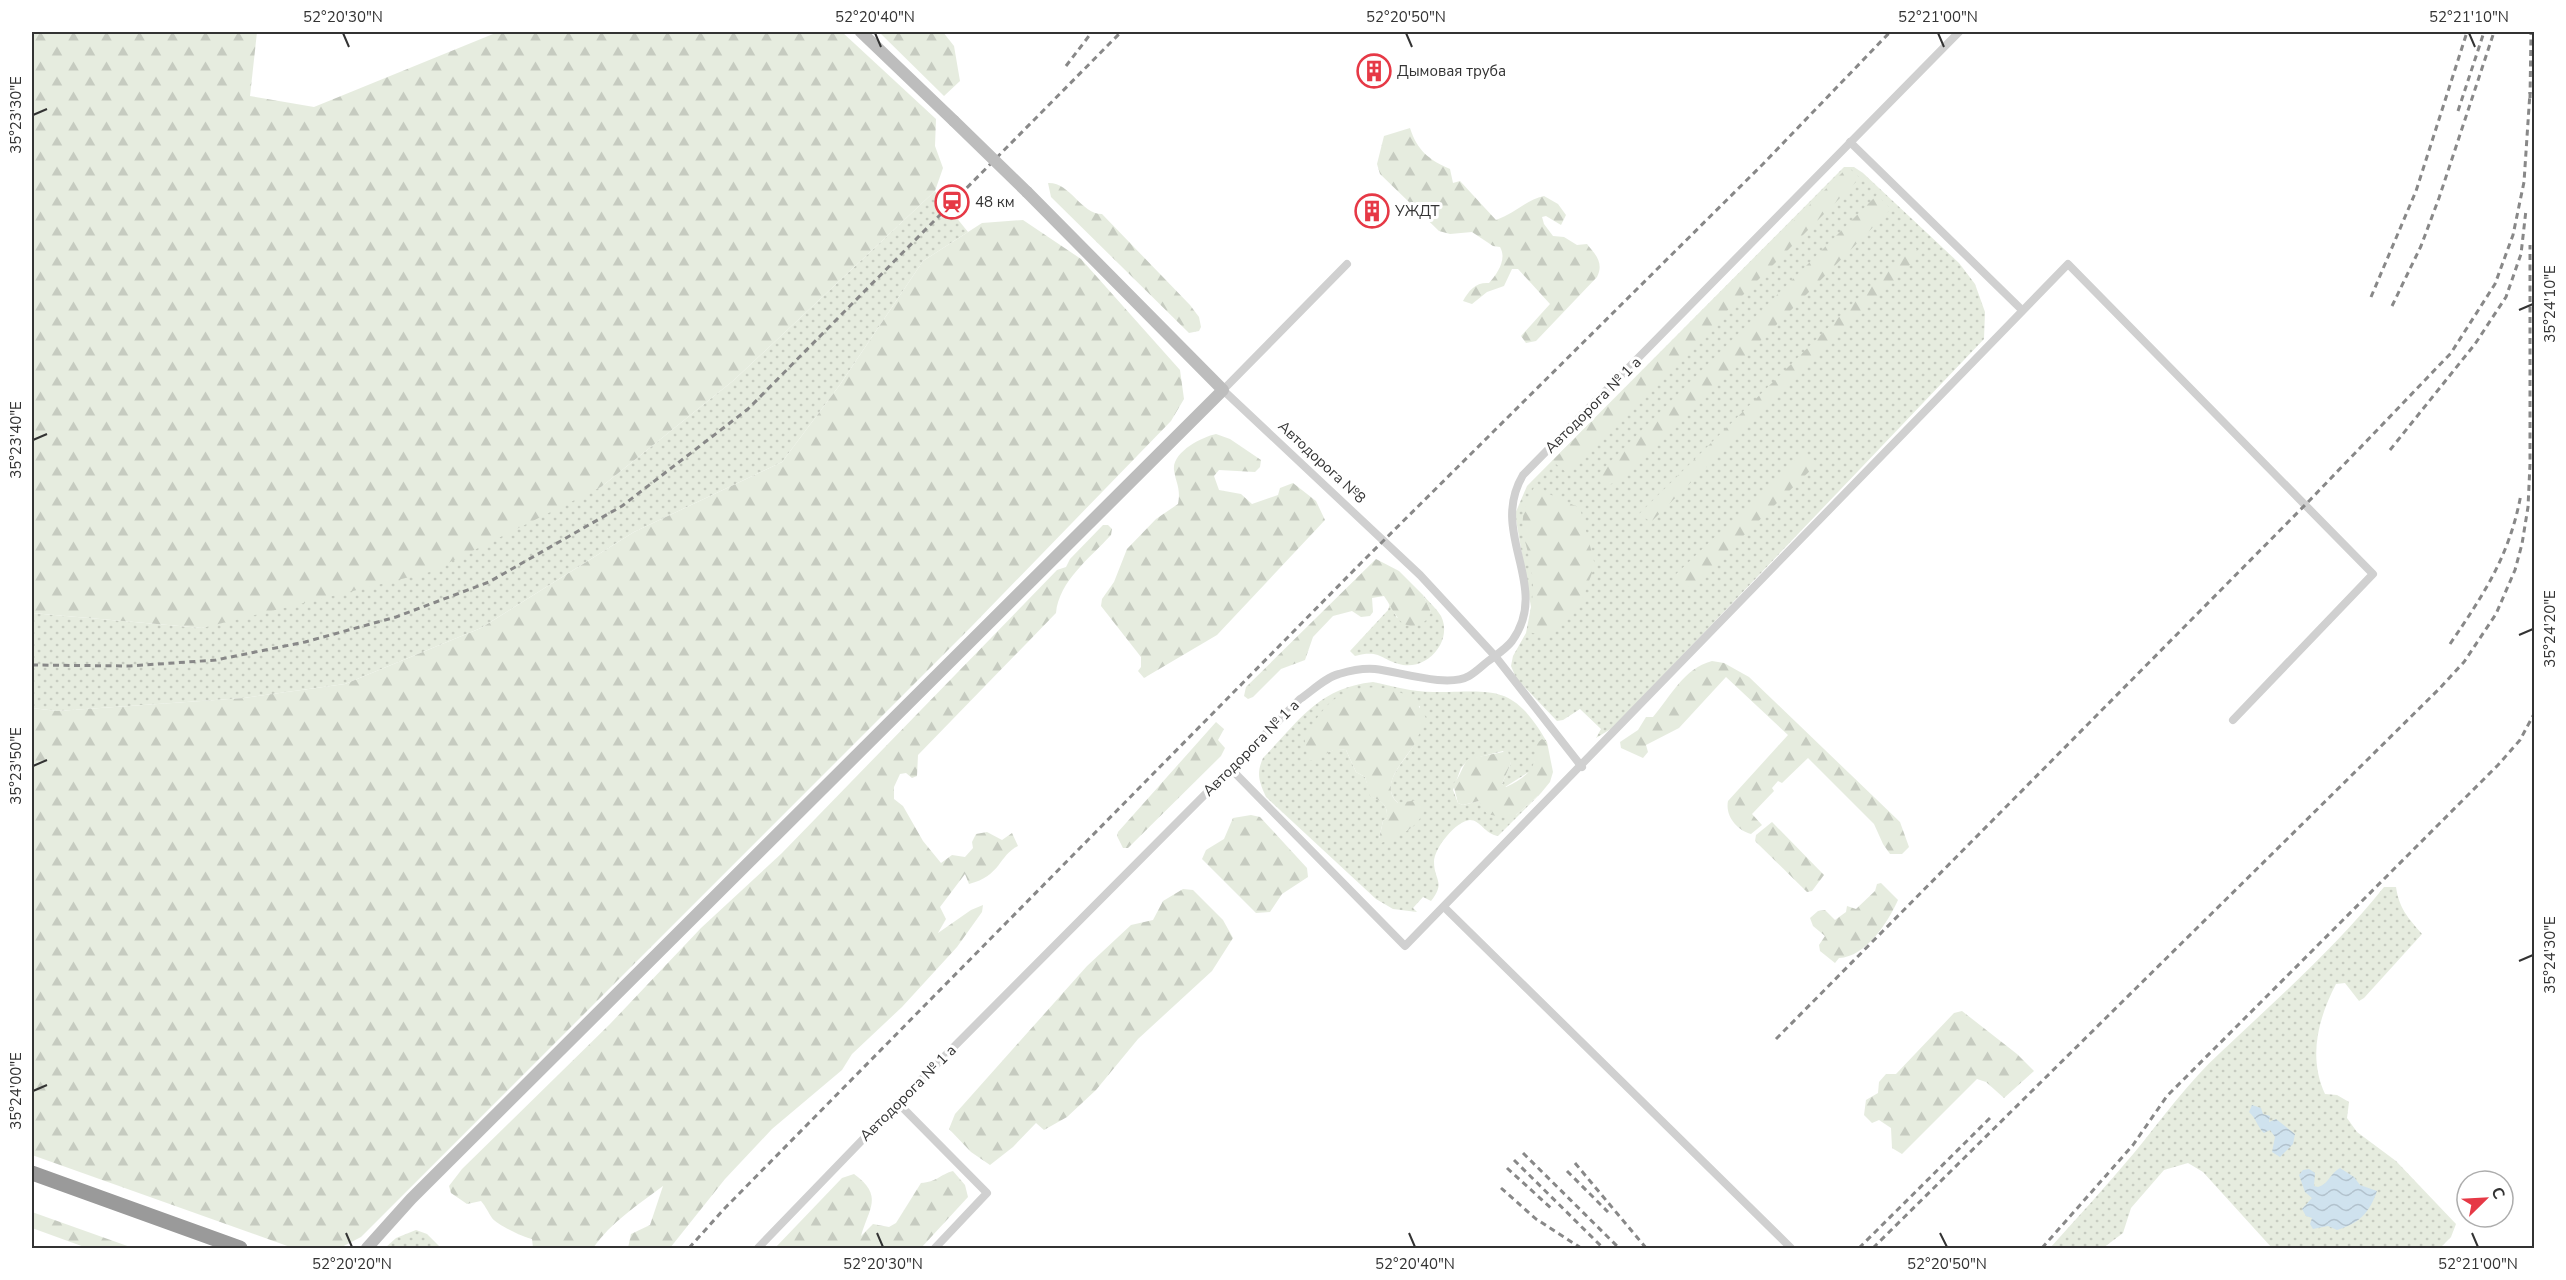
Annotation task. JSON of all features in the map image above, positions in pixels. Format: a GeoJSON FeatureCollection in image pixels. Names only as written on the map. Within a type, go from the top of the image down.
{"type":"FeatureCollection","features":[{"type":"Feature","properties":{"kind":"highway"},"geometry":{"type":"LineString","coordinates":[[32,1173],[240,1248]]}},
{"type":"Feature","properties":{"kind":"street","name":"Автодорога №8"},"geometry":{"type":"LineString","coordinates":[[861,32],[1027,192],[1223,390],[1420,575],[1495,656],[1582,767]]}},
{"type":"Feature","properties":{"kind":"street","name":"Автодорога № 1 а"},"geometry":{"type":"LineString","coordinates":[[758,1248],[898,1103],[1300,699],[1337,674],[1372,669],[1450,681],[1468,676],[1509,644],[1519,630],[1526,608],[1525,582],[1512,524],[1511,504],[1515,489],[1523,475],[1959,32]]}},
{"type":"Feature","properties":{"kind":"street"},"geometry":{"type":"LineString","coordinates":[[1850,142],[2022,310]]}},
{"type":"Feature","properties":{"kind":"street"},"geometry":{"type":"LineString","coordinates":[[367,1248],[411,1199],[1347,264]]}},
{"type":"Feature","properties":{"kind":"street"},"geometry":{"type":"LineString","coordinates":[[1231,769],[1405,946],[1582,767],[2068,264],[2373,574],[2233,720]]}},
{"type":"Feature","properties":{"kind":"street"},"geometry":{"type":"LineString","coordinates":[[1444,907],[1791,1248]]}},
{"type":"Feature","properties":{"kind":"street"},"geometry":{"type":"LineString","coordinates":[[898,1103],[987,1193],[934,1248]]}},
{"type":"Feature","properties":{"kind":"green space"},"geometry":{"type":"Polygon","coordinates":[[[32,32],[257,32],[250,96],[314,107],[498,32],[842,32],[936,119],[935,146],[943,168],[935,191],[734,380],[601,487],[430,572],[202,628],[32,613],[32,32]]]}},
{"type":"Feature","properties":{"kind":"green space"},"geometry":{"type":"Polygon","coordinates":[[[879,32],[924,34],[943,32],[954,46],[960,81],[944,96],[879,32]]]}},
{"type":"Feature","properties":{"kind":"green space"},"geometry":{"type":"Polygon","coordinates":[[[1410,128],[1420,148],[1436,162],[1450,169],[1453,183],[1460,181],[1496,220],[1544,196],[1558,204],[1566,215],[1561,225],[1546,216],[1542,217],[1553,236],[1564,237],[1577,245],[1587,244],[1596,256],[1600,267],[1597,277],[1536,341],[1526,343],[1521,336],[1550,304],[1518,269],[1512,269],[1504,286],[1487,292],[1472,304],[1463,301],[1473,288],[1489,283],[1496,275],[1502,261],[1500,247],[1493,246],[1472,232],[1450,234],[1439,231],[1380,174],[1377,164],[1384,136],[1410,128]]]}},
{"type":"Feature","properties":{"kind":"green space"},"geometry":{"type":"Polygon","coordinates":[[[1844,167],[1854,167],[1863,173],[1959,263],[1975,284],[1985,312],[1984,339],[1614,727],[1596,738],[1601,729],[1580,709],[1563,720],[1557,721],[1516,678],[1511,666],[1513,656],[1526,633],[1531,607],[1515,514],[1527,486],[1844,167]]]}},
{"type":"Feature","properties":{"kind":"green space"},"geometry":{"type":"Polygon","coordinates":[[[1848,167],[1860,178],[1566,472],[1552,461],[1848,167]]]}},
{"type":"Feature","properties":{"kind":"green space"},"geometry":{"type":"Polygon","coordinates":[[[1048,183],[1063,187],[1088,209],[1102,214],[1190,305],[1199,317],[1201,327],[1199,331],[1189,333],[1051,197],[1048,183]]]}},
{"type":"Feature","properties":{"kind":"green space"},"geometry":{"type":"Polygon","coordinates":[[[935,191],[968,232],[923,261],[839,386],[782,462],[634,532],[481,628],[345,684],[244,698],[57,711],[32,708],[32,613],[202,628],[601,487],[734,380],[935,191]]]}},
{"type":"Feature","properties":{"kind":"green space"},"geometry":{"type":"Polygon","coordinates":[[[1877,195],[1891,209],[1624,479],[1603,487],[1597,475],[1877,195]]]}},
{"type":"Feature","properties":{"kind":"green space"},"geometry":{"type":"Polygon","coordinates":[[[1023,220],[1081,259],[1180,370],[1184,399],[1171,421],[970,628],[361,1237],[340,1248],[293,1248],[32,1155],[32,708],[57,711],[244,698],[345,684],[481,628],[634,532],[782,462],[839,386],[923,261],[982,223],[1023,220]]]}},
{"type":"Feature","properties":{"kind":"green space"},"geometry":{"type":"Polygon","coordinates":[[[1913,244],[1920,255],[1651,522],[1639,514],[1913,244]]]}},
{"type":"Feature","properties":{"kind":"green space"},"geometry":{"type":"Polygon","coordinates":[[[1216,434],[1230,439],[1261,460],[1260,467],[1255,472],[1219,470],[1214,476],[1219,490],[1241,494],[1252,504],[1278,495],[1280,488],[1293,483],[1316,501],[1325,520],[1217,635],[1144,678],[1138,671],[1141,667],[1141,657],[1101,606],[1102,599],[1114,582],[1127,549],[1156,519],[1178,504],[1179,490],[1174,470],[1178,457],[1189,446],[1216,434]]]}},
{"type":"Feature","properties":{"kind":"green space"},"geometry":{"type":"Polygon","coordinates":[[[1804,452],[1818,463],[1690,588],[1674,576],[1804,452]]]}},
{"type":"Feature","properties":{"kind":"green space"},"geometry":{"type":"Polygon","coordinates":[[[1537,483],[1547,493],[1580,508],[1595,565],[1579,608],[1547,636],[1528,632],[1533,586],[1523,523],[1528,498],[1537,483]]]}},
{"type":"Feature","properties":{"kind":"green space"},"geometry":{"type":"Polygon","coordinates":[[[1103,525],[1108,525],[1112,529],[1111,535],[1069,580],[1058,601],[1056,613],[918,755],[917,776],[912,778],[906,773],[900,774],[894,787],[894,799],[903,806],[923,841],[941,863],[952,855],[965,857],[973,848],[972,842],[976,834],[987,832],[1002,840],[1012,833],[1018,846],[994,871],[969,884],[965,874],[940,907],[946,919],[938,933],[971,910],[983,905],[982,912],[957,947],[902,1007],[852,1054],[842,1070],[772,1129],[725,1179],[670,1248],[628,1248],[631,1234],[650,1225],[663,1186],[616,1222],[593,1248],[533,1248],[532,1239],[495,1221],[481,1201],[467,1204],[451,1193],[449,1186],[462,1169],[610,1024],[701,928],[782,853],[1057,570],[1066,567],[1070,559],[1103,525]]]}},
{"type":"Feature","properties":{"kind":"green space"},"geometry":{"type":"Polygon","coordinates":[[[1376,559],[1399,571],[1423,595],[1431,612],[1429,617],[1416,626],[1406,625],[1397,617],[1384,596],[1372,598],[1373,612],[1370,616],[1361,617],[1352,611],[1333,616],[1313,637],[1305,660],[1281,669],[1253,697],[1248,699],[1244,696],[1246,687],[1376,559]]]}},
{"type":"Feature","properties":{"kind":"green space"},"geometry":{"type":"Polygon","coordinates":[[[1423,595],[1439,613],[1444,625],[1441,643],[1430,658],[1413,665],[1403,665],[1371,654],[1355,656],[1350,651],[1388,610],[1390,604],[1397,618],[1431,612],[1423,595]]]}},
{"type":"Feature","properties":{"kind":"green space"},"geometry":{"type":"Polygon","coordinates":[[[1712,661],[1724,663],[1749,677],[1900,822],[1909,847],[1902,854],[1890,854],[1874,824],[1808,758],[1782,783],[1778,781],[1772,788],[1774,791],[1752,814],[1762,825],[1751,834],[1737,826],[1728,812],[1728,801],[1788,735],[1726,677],[1679,728],[1646,745],[1648,752],[1643,758],[1621,748],[1620,742],[1638,730],[1646,717],[1653,717],[1686,676],[1712,661]]]}},
{"type":"Feature","properties":{"kind":"green space"},"geometry":{"type":"Polygon","coordinates":[[[1373,682],[1418,691],[1472,691],[1500,694],[1523,709],[1547,742],[1542,740],[1532,770],[1505,787],[1502,784],[1511,763],[1503,751],[1468,760],[1461,768],[1453,790],[1458,803],[1463,805],[1479,801],[1516,815],[1541,793],[1498,836],[1470,820],[1452,830],[1435,856],[1434,868],[1438,889],[1431,901],[1423,897],[1413,908],[1417,912],[1393,909],[1376,899],[1266,797],[1260,782],[1259,773],[1263,758],[1299,719],[1324,699],[1354,685],[1373,682]],[[1420,706],[1326,753],[1336,749],[1346,750],[1356,772],[1365,777],[1371,796],[1385,807],[1387,818],[1383,821],[1379,839],[1398,803],[1392,795],[1392,779],[1416,740],[1420,706]]]}},
{"type":"Feature","properties":{"kind":"green space"},"geometry":{"type":"Polygon","coordinates":[[[1378,687],[1402,693],[1413,700],[1427,720],[1395,773],[1391,788],[1398,803],[1418,800],[1425,807],[1414,826],[1381,843],[1379,839],[1383,821],[1387,818],[1385,807],[1370,796],[1365,777],[1356,772],[1346,750],[1334,750],[1318,760],[1308,760],[1304,736],[1334,700],[1351,691],[1378,687]]]}},
{"type":"Feature","properties":{"kind":"green space"},"geometry":{"type":"Polygon","coordinates":[[[1216,722],[1224,729],[1218,740],[1225,748],[1221,756],[1128,848],[1123,848],[1117,836],[1118,832],[1216,722]]]}},
{"type":"Feature","properties":{"kind":"green space"},"geometry":{"type":"Polygon","coordinates":[[[1542,739],[1547,742],[1553,772],[1550,782],[1516,815],[1506,818],[1487,814],[1479,801],[1463,805],[1458,803],[1453,784],[1468,759],[1508,751],[1511,763],[1502,784],[1506,787],[1525,776],[1533,766],[1535,745],[1542,739]]]}},
{"type":"Feature","properties":{"kind":"green space"},"geometry":{"type":"Polygon","coordinates":[[[1251,815],[1260,817],[1307,868],[1308,877],[1282,894],[1270,912],[1256,913],[1202,859],[1206,850],[1224,839],[1233,818],[1251,815]]]}},
{"type":"Feature","properties":{"kind":"green space"},"geometry":{"type":"Polygon","coordinates":[[[1772,822],[1824,875],[1812,891],[1807,892],[1755,841],[1756,835],[1772,822]]]}},
{"type":"Feature","properties":{"kind":"green space"},"geometry":{"type":"Polygon","coordinates":[[[1881,883],[1898,900],[1888,918],[1867,945],[1858,952],[1839,958],[1835,963],[1820,951],[1819,945],[1825,936],[1813,926],[1810,918],[1818,911],[1825,910],[1835,920],[1846,912],[1847,906],[1856,909],[1875,891],[1877,884],[1881,883]]]}},
{"type":"Feature","properties":{"kind":"green space"},"geometry":{"type":"Polygon","coordinates":[[[2384,887],[2396,887],[2399,901],[2405,912],[2422,934],[2359,1001],[2345,983],[2336,984],[2324,1011],[2317,1038],[2317,1066],[2320,1080],[2325,1094],[2337,1095],[2349,1102],[2347,1118],[2357,1132],[2396,1161],[2455,1223],[2451,1237],[2440,1248],[2272,1248],[2203,1172],[2188,1163],[2164,1170],[2131,1208],[2123,1233],[2103,1248],[2050,1248],[2124,1165],[2197,1076],[2326,952],[2384,887]]]}},
{"type":"Feature","properties":{"kind":"green space"},"geometry":{"type":"Polygon","coordinates":[[[1183,889],[1193,890],[1223,920],[1233,938],[1212,971],[1138,1039],[1096,1090],[1067,1117],[1044,1130],[1036,1123],[1013,1147],[990,1165],[971,1152],[949,1129],[955,1114],[1087,966],[1131,925],[1153,920],[1163,901],[1183,889]]]}},
{"type":"Feature","properties":{"kind":"green space"},"geometry":{"type":"Polygon","coordinates":[[[1962,1011],[2017,1054],[2034,1071],[2004,1098],[1986,1082],[1977,1079],[1902,1154],[1892,1148],[1891,1128],[1879,1120],[1872,1123],[1864,1115],[1866,1100],[1878,1093],[1879,1082],[1886,1074],[1896,1074],[1954,1013],[1962,1011]]]}},
{"type":"Feature","properties":{"kind":"green space"},"geometry":{"type":"Polygon","coordinates":[[[953,1171],[965,1185],[968,1197],[921,1248],[775,1248],[842,1178],[854,1174],[869,1189],[872,1196],[872,1203],[861,1236],[873,1224],[889,1227],[896,1223],[921,1183],[953,1171]]]}},
{"type":"Feature","properties":{"kind":"green space"},"geometry":{"type":"Polygon","coordinates":[[[32,1212],[133,1248],[87,1248],[32,1228],[32,1212]]]}},
{"type":"Feature","properties":{"kind":"green space"},"geometry":{"type":"Polygon","coordinates":[[[416,1230],[427,1234],[441,1248],[385,1248],[396,1238],[416,1230]]]}},
{"type":"Feature","properties":{"kind":"water"},"geometry":{"type":"Polygon","coordinates":[[[2252,1105],[2261,1108],[2263,1114],[2270,1116],[2269,1122],[2276,1119],[2295,1134],[2293,1144],[2280,1157],[2272,1152],[2275,1137],[2270,1130],[2264,1133],[2249,1112],[2252,1105]]]}},
{"type":"Feature","properties":{"kind":"water"},"geometry":{"type":"Polygon","coordinates":[[[2340,1168],[2354,1177],[2360,1185],[2377,1191],[2374,1199],[2367,1212],[2351,1224],[2337,1230],[2328,1226],[2313,1229],[2310,1224],[2312,1218],[2306,1216],[2302,1209],[2312,1198],[2305,1192],[2299,1175],[2303,1170],[2309,1169],[2315,1173],[2314,1186],[2318,1187],[2340,1168]]]}},
{"type":"Feature","properties":{"kind":"railway"},"geometry":{"type":"LineString","coordinates":[[1066,66],[1092,32]]}},
{"type":"Feature","properties":{"kind":"railway"},"geometry":{"type":"LineString","coordinates":[[32,665],[130,666],[216,660],[305,642],[396,617],[489,582],[622,506],[748,409],[1121,32]]}},
{"type":"Feature","properties":{"kind":"railway"},"geometry":{"type":"LineString","coordinates":[[689,1248],[725,1208],[1362,562],[1763,164],[1890,32]]}},
{"type":"Feature","properties":{"kind":"railway"},"geometry":{"type":"LineString","coordinates":[[2371,297],[2416,191],[2467,32]]}},
{"type":"Feature","properties":{"kind":"railway"},"geometry":{"type":"LineString","coordinates":[[2458,111],[2484,32]]}},
{"type":"Feature","properties":{"kind":"railway"},"geometry":{"type":"LineString","coordinates":[[2392,306],[2421,246],[2439,198],[2494,32]]}},
{"type":"Feature","properties":{"kind":"railway"},"geometry":{"type":"LineString","coordinates":[[2530,98],[2531,32]]}},
{"type":"Feature","properties":{"kind":"railway"},"geometry":{"type":"LineString","coordinates":[[1776,1039],[2310,500],[2451,353],[2495,284],[2513,235],[2524,182],[2530,92]]}},
{"type":"Feature","properties":{"kind":"railway"},"geometry":{"type":"LineString","coordinates":[[2390,450],[2475,344],[2506,297],[2521,254],[2526,210]]}},
{"type":"Feature","properties":{"kind":"railway"},"geometry":{"type":"LineString","coordinates":[[1873,1248],[2439,689],[2464,662],[2496,614],[2515,570],[2528,507],[2530,245]]}},
{"type":"Feature","properties":{"kind":"railway"},"geometry":{"type":"LineString","coordinates":[[2450,644],[2485,591],[2503,555],[2521,494]]}},
{"type":"Feature","properties":{"kind":"railway"},"geometry":{"type":"LineString","coordinates":[[2042,1248],[2133,1145],[2167,1096],[2498,765],[2520,740],[2534,714]]}},
{"type":"Feature","properties":{"kind":"railway"},"geometry":{"type":"LineString","coordinates":[[1859,1248],[1993,1115]]}},
{"type":"Feature","properties":{"kind":"railway"},"geometry":{"type":"LineString","coordinates":[[1523,1153],[1619,1248]]}},
{"type":"Feature","properties":{"kind":"railway"},"geometry":{"type":"LineString","coordinates":[[1514,1160],[1603,1248]]}},
{"type":"Feature","properties":{"kind":"railway"},"geometry":{"type":"LineString","coordinates":[[1575,1163],[1646,1248]]}},
{"type":"Feature","properties":{"kind":"railway"},"geometry":{"type":"LineString","coordinates":[[1507,1168],[1552,1209]]}},
{"type":"Feature","properties":{"kind":"railway"},"geometry":{"type":"LineString","coordinates":[[1567,1171],[1608,1212]]}},
{"type":"Feature","properties":{"kind":"railway"},"geometry":{"type":"LineString","coordinates":[[1501,1188],[1536,1219],[1581,1248]]}},
{"type":"Feature","properties":{"kind":"place","name":"Дымовая труба"},"geometry":{"type":"Point","coordinates":[1374,71]}},
{"type":"Feature","properties":{"kind":"place","name":"48 км"},"geometry":{"type":"Point","coordinates":[952,202]}},
{"type":"Feature","properties":{"kind":"place","name":"УЖДТ"},"geometry":{"type":"Point","coordinates":[1372,211]}}]}
